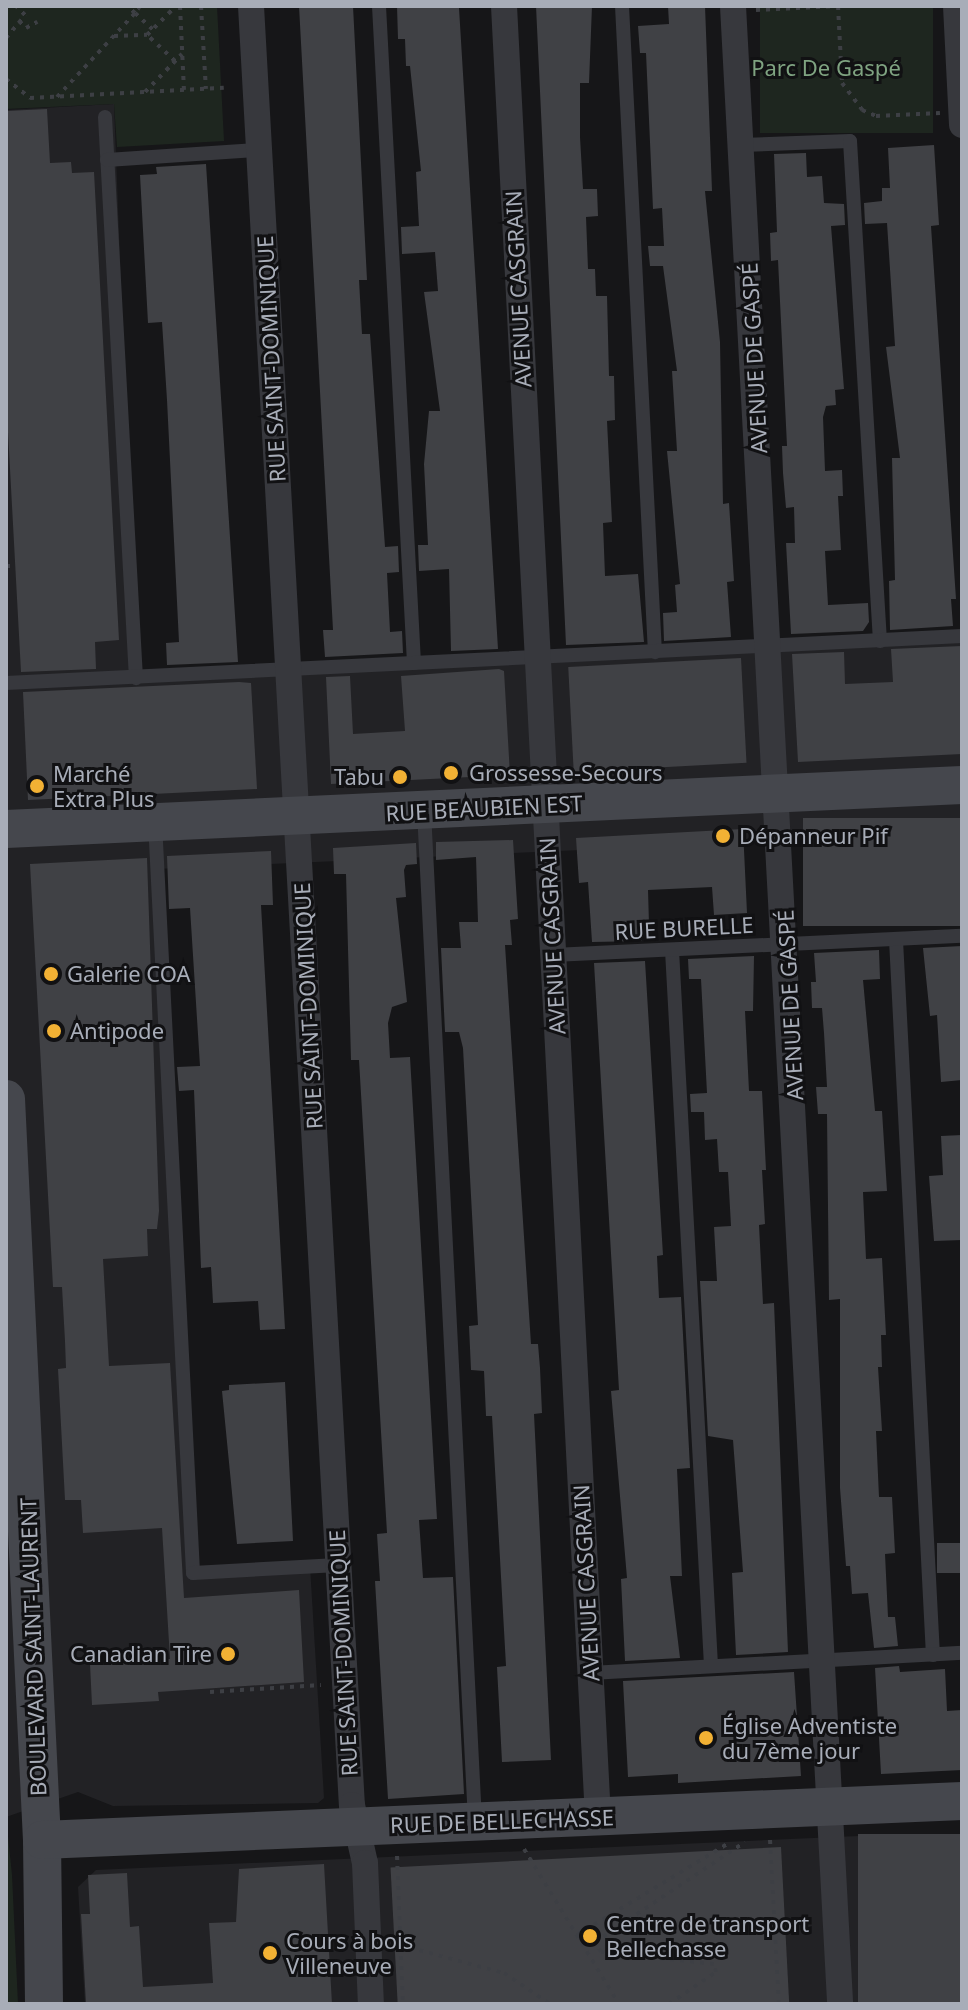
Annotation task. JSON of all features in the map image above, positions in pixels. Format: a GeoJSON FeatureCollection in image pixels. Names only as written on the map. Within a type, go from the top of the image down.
{"type":"FeatureCollection","features":[{"type":"Feature","properties":{"kind":"street","name":"RUE SAINT-DOMINIQUE"},"geometry":{"type":"LineString","coordinates":[[251,6],[338,1565],[371,2004]]}},
{"type":"Feature","properties":{"kind":"street","name":"AVENUE CASGRAIN"},"geometry":{"type":"LineString","coordinates":[[504,6],[598,1817]]}},
{"type":"Feature","properties":{"kind":"street"},"geometry":{"type":"LineString","coordinates":[[951,119],[956,6]]}},
{"type":"Feature","properties":{"kind":"street","name":"AVENUE DE GASPÉ"},"geometry":{"type":"LineString","coordinates":[[743,8],[741,145],[779,794],[840,2004]]}},
{"type":"Feature","properties":{"kind":"street","name":"RUE BEAUBIEN EST"},"geometry":{"type":"LineString","coordinates":[[6,829],[962,785]]}},
{"type":"Feature","properties":{"kind":"street","name":"BOULEVARD SAINT-LAURENT"},"geometry":{"type":"LineString","coordinates":[[6,1099],[14,1383],[42,1840],[44,2004]]}},
{"type":"Feature","properties":{"kind":"street","name":"RUE DE BELLECHASSE"},"geometry":{"type":"LineString","coordinates":[[42,1840],[358,1834],[475,1822],[962,1801]]}},
{"type":"Feature","properties":{"kind":"lane"},"geometry":{"type":"LineString","coordinates":[[379,6],[414,663]]}},
{"type":"Feature","properties":{"kind":"lane"},"geometry":{"type":"LineString","coordinates":[[622,6],[655,652]]}},
{"type":"Feature","properties":{"kind":"lane"},"geometry":{"type":"LineString","coordinates":[[105,117],[136,678]]}},
{"type":"Feature","properties":{"kind":"lane"},"geometry":{"type":"LineString","coordinates":[[741,145],[850,141],[880,641]]}},
{"type":"Feature","properties":{"kind":"lane"},"geometry":{"type":"LineString","coordinates":[[107,160],[259,150]]}},
{"type":"Feature","properties":{"kind":"lane"},"geometry":{"type":"LineString","coordinates":[[6,683],[962,636]]}},
{"type":"Feature","properties":{"kind":"lane"},"geometry":{"type":"LineString","coordinates":[[424,811],[475,1822]]}},
{"type":"Feature","properties":{"kind":"lane"},"geometry":{"type":"LineString","coordinates":[[155,822],[193,1573],[338,1565]]}},
{"type":"Feature","properties":{"kind":"lane","name":"RUE BURELLE"},"geometry":{"type":"LineString","coordinates":[[553,955],[962,936]]}},
{"type":"Feature","properties":{"kind":"lane"},"geometry":{"type":"LineString","coordinates":[[896,940],[933,1655]]}},
{"type":"Feature","properties":{"kind":"lane"},"geometry":{"type":"LineString","coordinates":[[672,950],[711,1666]]}},
{"type":"Feature","properties":{"kind":"lane"},"geometry":{"type":"LineString","coordinates":[[590,1673],[962,1653]]}},
{"type":"Feature","properties":{"kind":"path"},"geometry":{"type":"LineString","coordinates":[[6,38],[25,15],[16,6]]}},
{"type":"Feature","properties":{"kind":"path"},"geometry":{"type":"LineString","coordinates":[[127,6],[153,30]]}},
{"type":"Feature","properties":{"kind":"path"},"geometry":{"type":"LineString","coordinates":[[57,97],[140,6]]}},
{"type":"Feature","properties":{"kind":"path"},"geometry":{"type":"LineString","coordinates":[[114,36],[147,35],[178,6]]}},
{"type":"Feature","properties":{"kind":"path"},"geometry":{"type":"LineString","coordinates":[[178,6],[184,90]]}},
{"type":"Feature","properties":{"kind":"path"},"geometry":{"type":"LineString","coordinates":[[201,6],[206,89]]}},
{"type":"Feature","properties":{"kind":"path"},"geometry":{"type":"LineString","coordinates":[[743,8],[838,6],[842,83],[862,110],[876,116],[951,119]]}},
{"type":"Feature","properties":{"kind":"path"},"geometry":{"type":"LineString","coordinates":[[19,21],[26,28],[34,19],[37,22]]}},
{"type":"Feature","properties":{"kind":"path"},"geometry":{"type":"LineString","coordinates":[[147,35],[175,61]]}},
{"type":"Feature","properties":{"kind":"path"},"geometry":{"type":"LineString","coordinates":[[145,92],[182,54]]}},
{"type":"Feature","properties":{"kind":"path"},"geometry":{"type":"LineString","coordinates":[[6,79],[30,98],[224,88]]}},
{"type":"Feature","properties":{"kind":"path"},"geometry":{"type":"LineString","coordinates":[[210,1692],[321,1685]]}},
{"type":"Feature","properties":{"kind":"path"},"geometry":{"type":"LineString","coordinates":[[770,1837],[779,2004]]}},
{"type":"Feature","properties":{"kind":"path"},"geometry":{"type":"LineString","coordinates":[[577,1935],[734,1839]]}},
{"type":"Feature","properties":{"kind":"path"},"geometry":{"type":"LineString","coordinates":[[585,1949],[594,1946],[750,1839]]}},
{"type":"Feature","properties":{"kind":"path"},"geometry":{"type":"LineString","coordinates":[[524,1849],[619,2004]]}},
{"type":"Feature","properties":{"kind":"path"},"geometry":{"type":"LineString","coordinates":[[397,1856],[403,2004]]}},
{"type":"Feature","properties":{"kind":"path"},"geometry":{"type":"LineString","coordinates":[[400,1945],[504,1973],[550,2004]]}},
{"type":"Feature","properties":{"kind":"path"},"geometry":{"type":"LineString","coordinates":[[594,1946],[601,1952],[714,1964],[716,1972],[669,2004]]}},
{"type":"Feature","properties":{"kind":"shaded area"},"geometry":{"type":"Polygon","coordinates":[[[114,104],[136,677],[962,631],[962,833],[157,869],[193,1573],[310,1566],[324,1798],[318,1803],[113,1806],[78,1792],[6,1817],[6,110],[114,104]]]}},
{"type":"Feature","properties":{"kind":"shaded area"},"geometry":{"type":"Polygon","coordinates":[[[859,1836],[962,1836],[962,2004],[85,2004],[78,1887],[96,1870],[859,1836]]]}},
{"type":"Feature","properties":{"kind":"green space"},"geometry":{"type":"Polygon","coordinates":[[[6,6],[217,6],[224,141],[117,147],[114,104],[6,109],[6,6]]]}},
{"type":"Feature","properties":{"kind":"green space","name":"Parc De Gaspé"},"geometry":{"type":"Polygon","coordinates":[[[760,6],[933,6],[933,133],[760,133],[760,6]]]}},
{"type":"Feature","properties":{"kind":"green space"},"geometry":{"type":"Polygon","coordinates":[[[6,1817],[12,1875],[18,2004],[6,2004],[6,1817]]]}},
{"type":"Feature","properties":{"kind":"building"},"geometry":{"type":"Polygon","coordinates":[[[299,6],[353,6],[367,280],[359,280],[362,334],[370,334],[385,547],[398,546],[399,572],[387,573],[390,632],[402,631],[403,653],[325,657],[323,630],[333,630],[299,6]]]}},
{"type":"Feature","properties":{"kind":"building"},"geometry":{"type":"Polygon","coordinates":[[[397,6],[459,8],[498,649],[451,651],[449,569],[419,571],[418,545],[428,545],[424,464],[429,411],[440,411],[424,292],[438,291],[435,252],[402,254],[401,227],[419,226],[416,172],[421,171],[410,66],[406,66],[405,39],[398,39],[397,6]]]}},
{"type":"Feature","properties":{"kind":"building"},"geometry":{"type":"Polygon","coordinates":[[[536,6],[592,6],[589,83],[580,83],[580,137],[583,189],[597,189],[598,216],[586,217],[588,269],[595,269],[596,296],[607,296],[609,376],[614,376],[615,420],[607,421],[612,522],[603,523],[605,576],[638,574],[644,642],[566,645],[536,6]]]}},
{"type":"Feature","properties":{"kind":"building"},"geometry":{"type":"Polygon","coordinates":[[[668,6],[705,6],[712,191],[705,191],[720,342],[723,504],[729,503],[734,581],[727,582],[731,637],[664,641],[663,613],[677,612],[675,585],[680,584],[667,451],[677,451],[672,371],[677,371],[663,266],[650,266],[648,246],[664,246],[662,208],[653,209],[646,53],[640,53],[638,26],[669,24],[668,6]]]}},
{"type":"Feature","properties":{"kind":"building"},"geometry":{"type":"Polygon","coordinates":[[[47,109],[50,163],[71,162],[72,173],[94,172],[119,640],[95,642],[96,669],[21,672],[6,395],[6,111],[47,109]]]}},
{"type":"Feature","properties":{"kind":"building"},"geometry":{"type":"Polygon","coordinates":[[[934,145],[939,225],[931,226],[956,599],[951,599],[953,626],[890,630],[889,581],[895,580],[892,458],[900,458],[886,347],[895,346],[887,223],[865,224],[864,203],[882,201],[882,188],[890,188],[888,148],[934,145]]]}},
{"type":"Feature","properties":{"kind":"building"},"geometry":{"type":"Polygon","coordinates":[[[806,153],[807,177],[822,176],[824,203],[844,204],[845,225],[831,226],[844,389],[835,390],[836,405],[826,406],[823,417],[825,471],[842,470],[843,496],[838,496],[841,550],[825,551],[828,605],[868,603],[869,622],[863,631],[791,634],[786,543],[795,543],[794,507],[786,508],[782,446],[787,446],[778,260],[771,261],[770,233],[777,232],[774,154],[806,153]]]}},
{"type":"Feature","properties":{"kind":"building"},"geometry":{"type":"Polygon","coordinates":[[[206,164],[238,662],[167,665],[166,643],[179,642],[167,400],[162,322],[148,323],[140,175],[157,174],[156,167],[206,164]]]}},
{"type":"Feature","properties":{"kind":"building"},"geometry":{"type":"Polygon","coordinates":[[[962,646],[962,754],[798,762],[792,654],[844,652],[845,684],[893,682],[891,649],[962,646]]]}},
{"type":"Feature","properties":{"kind":"building"},"geometry":{"type":"Polygon","coordinates":[[[741,658],[746,763],[574,772],[568,667],[741,658]]]}},
{"type":"Feature","properties":{"kind":"building"},"geometry":{"type":"Polygon","coordinates":[[[504,671],[510,775],[331,784],[326,677],[350,676],[353,734],[405,731],[401,676],[504,671]]]}},
{"type":"Feature","properties":{"kind":"building"},"geometry":{"type":"Polygon","coordinates":[[[251,683],[257,789],[28,800],[23,692],[251,683]]]}},
{"type":"Feature","properties":{"kind":"building"},"geometry":{"type":"Polygon","coordinates":[[[803,818],[962,818],[962,926],[803,926],[803,818]]]}},
{"type":"Feature","properties":{"kind":"building"},"geometry":{"type":"Polygon","coordinates":[[[743,829],[747,913],[714,915],[712,887],[648,890],[649,924],[641,925],[642,941],[592,942],[588,882],[579,883],[576,838],[743,829]]]}},
{"type":"Feature","properties":{"kind":"building"},"geometry":{"type":"Polygon","coordinates":[[[513,840],[518,919],[510,920],[512,945],[505,945],[531,1344],[538,1344],[540,1368],[542,1413],[534,1414],[551,1760],[502,1762],[497,1667],[506,1666],[492,1416],[486,1416],[484,1371],[471,1370],[469,1326],[478,1325],[463,1048],[459,1032],[445,1032],[441,948],[461,948],[459,922],[478,922],[476,857],[436,860],[436,842],[513,840]]]}},
{"type":"Feature","properties":{"kind":"building"},"geometry":{"type":"Polygon","coordinates":[[[416,843],[417,864],[406,865],[404,870],[406,897],[396,898],[407,1002],[392,1007],[388,1023],[390,1058],[410,1057],[437,1519],[419,1520],[423,1578],[453,1577],[464,1794],[388,1799],[375,1581],[380,1581],[377,1534],[387,1533],[359,1060],[351,1060],[346,874],[334,874],[333,848],[416,843]]]}},
{"type":"Feature","properties":{"kind":"building"},"geometry":{"type":"Polygon","coordinates":[[[271,851],[273,905],[261,905],[285,1329],[260,1330],[258,1301],[213,1303],[211,1267],[201,1268],[194,1090],[179,1091],[177,1067],[200,1066],[190,908],[169,909],[167,856],[271,851]]]}},
{"type":"Feature","properties":{"kind":"building"},"geometry":{"type":"Polygon","coordinates":[[[147,858],[159,1211],[157,1229],[147,1229],[148,1256],[103,1259],[109,1366],[170,1363],[184,1598],[299,1590],[304,1682],[158,1692],[159,1701],[92,1705],[90,1664],[170,1659],[162,1528],[83,1533],[81,1500],[65,1500],[58,1369],[66,1368],[65,1341],[62,1287],[53,1287],[30,864],[147,858]]]}},
{"type":"Feature","properties":{"kind":"building"},"geometry":{"type":"Polygon","coordinates":[[[962,946],[962,1080],[941,1082],[937,1015],[930,1016],[923,948],[962,946]]]}},
{"type":"Feature","properties":{"kind":"building"},"geometry":{"type":"Polygon","coordinates":[[[879,950],[880,979],[863,980],[875,1111],[882,1111],[887,1191],[863,1192],[866,1259],[882,1258],[886,1335],[881,1335],[882,1367],[878,1367],[882,1431],[876,1431],[879,1497],[892,1497],[895,1553],[885,1554],[888,1617],[895,1617],[898,1646],[874,1648],[868,1593],[852,1594],[850,1566],[846,1566],[840,1488],[840,1299],[829,1300],[827,1114],[818,1114],[816,1087],[827,1087],[824,1033],[822,1008],[812,1008],[811,982],[816,982],[814,953],[879,950]]]}},
{"type":"Feature","properties":{"kind":"building"},"geometry":{"type":"Polygon","coordinates":[[[754,956],[753,1011],[745,1011],[749,1091],[762,1091],[765,1224],[759,1225],[763,1304],[774,1303],[788,1652],[736,1655],[732,1573],[743,1572],[733,1440],[708,1436],[700,1281],[717,1281],[714,1227],[731,1226],[728,1172],[719,1172],[717,1139],[705,1140],[704,1112],[691,1112],[690,1094],[707,1093],[701,979],[689,979],[688,959],[754,956]]]}},
{"type":"Feature","properties":{"kind":"building"},"geometry":{"type":"Polygon","coordinates":[[[645,961],[663,1255],[657,1256],[659,1298],[681,1297],[690,1468],[677,1469],[682,1576],[670,1576],[680,1658],[625,1661],[621,1579],[627,1578],[611,1391],[619,1390],[594,963],[645,961]]]}},
{"type":"Feature","properties":{"kind":"building"},"geometry":{"type":"Polygon","coordinates":[[[962,1135],[962,1240],[934,1241],[929,1176],[943,1175],[941,1136],[962,1135]]]}},
{"type":"Feature","properties":{"kind":"building"},"geometry":{"type":"Polygon","coordinates":[[[285,1382],[293,1541],[237,1544],[222,1391],[229,1390],[229,1385],[285,1382]]]}},
{"type":"Feature","properties":{"kind":"building"},"geometry":{"type":"Polygon","coordinates":[[[937,1543],[962,1543],[962,1573],[937,1573],[937,1543]]]}},
{"type":"Feature","properties":{"kind":"building"},"geometry":{"type":"Polygon","coordinates":[[[899,1666],[900,1672],[945,1669],[947,1711],[962,1710],[962,1770],[881,1774],[875,1668],[899,1666]]]}},
{"type":"Feature","properties":{"kind":"building"},"geometry":{"type":"Polygon","coordinates":[[[794,1672],[801,1776],[678,1783],[678,1774],[628,1777],[623,1681],[794,1672]]]}},
{"type":"Feature","properties":{"kind":"building"},"geometry":{"type":"Polygon","coordinates":[[[858,1834],[962,1834],[962,2004],[858,2004],[858,1834]]]}},
{"type":"Feature","properties":{"kind":"building","name":"Centre de transport Bellechasse"},"geometry":{"type":"Polygon","coordinates":[[[781,1847],[789,2004],[398,2004],[391,1867],[781,1847]]]}},
{"type":"Feature","properties":{"kind":"building","name":"Cours à bois Villeneuve"},"geometry":{"type":"Polygon","coordinates":[[[324,1864],[332,2004],[86,2004],[81,1914],[90,1914],[88,1875],[127,1873],[130,1927],[139,1926],[143,1987],[213,1983],[209,1923],[236,1922],[239,1869],[324,1864]]]}},
{"type":"Feature","properties":{"kind":"place","name":"Grossesse-Secours"},"geometry":{"type":"Point","coordinates":[451,773]}},
{"type":"Feature","properties":{"kind":"place","name":"Tabu"},"geometry":{"type":"Point","coordinates":[400,777]}},
{"type":"Feature","properties":{"kind":"place","name":"Marché Extra Plus"},"geometry":{"type":"Point","coordinates":[37,786]}},
{"type":"Feature","properties":{"kind":"place","name":"Dépanneur Pif"},"geometry":{"type":"Point","coordinates":[723,836]}},
{"type":"Feature","properties":{"kind":"place","name":"Galerie COA"},"geometry":{"type":"Point","coordinates":[51,974]}},
{"type":"Feature","properties":{"kind":"place","name":"Antipode"},"geometry":{"type":"Point","coordinates":[54,1031]}},
{"type":"Feature","properties":{"kind":"place","name":"Canadian Tire"},"geometry":{"type":"Point","coordinates":[228,1654]}},
{"type":"Feature","properties":{"kind":"place","name":"Église Adventiste du 7ème jour"},"geometry":{"type":"Point","coordinates":[706,1738]}},
{"type":"Feature","properties":{"kind":"place","name":"Centre de transport Bellechasse"},"geometry":{"type":"Point","coordinates":[590,1936]}},
{"type":"Feature","properties":{"kind":"place","name":"Cours à bois Villeneuve"},"geometry":{"type":"Point","coordinates":[270,1953]}}]}
